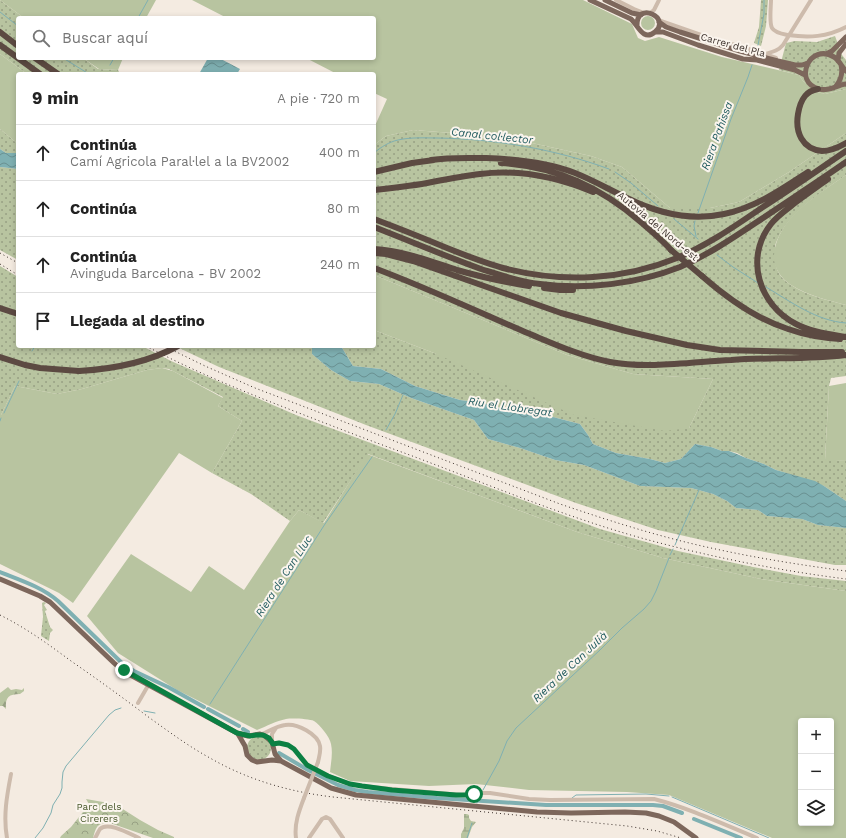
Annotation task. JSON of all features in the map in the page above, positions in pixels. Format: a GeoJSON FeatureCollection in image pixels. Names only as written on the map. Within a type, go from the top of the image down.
{"type":"FeatureCollection","features":[{"type":"Feature","properties":{"kind":"highway"},"geometry":{"type":"LineString","coordinates":[[0,32],[16,44]]}},
{"type":"Feature","properties":{"kind":"highway"},"geometry":{"type":"LineString","coordinates":[[0,45],[16,57]]}},
{"type":"Feature","properties":{"kind":"highway"},"geometry":{"type":"LineString","coordinates":[[21,60],[37,72]]}},
{"type":"Feature","properties":{"kind":"highway"},"geometry":{"type":"LineString","coordinates":[[38,60],[55,72]]}},
{"type":"Feature","properties":{"kind":"highway"},"geometry":{"type":"LineString","coordinates":[[818,89],[810,91],[802,100],[797,121],[799,135],[807,146],[816,150],[822,151],[846,143]]}},
{"type":"Feature","properties":{"kind":"highway"},"geometry":{"type":"LineString","coordinates":[[431,160],[455,157],[493,158],[548,165],[575,173],[658,211],[677,215],[700,217],[732,212],[764,199],[779,191],[846,147]]}},
{"type":"Feature","properties":{"kind":"highway"},"geometry":{"type":"LineString","coordinates":[[376,219],[474,258],[506,269],[536,275],[568,278],[599,277],[621,274],[649,268],[699,247],[743,220],[846,151]]}},
{"type":"Feature","properties":{"kind":"highway","name":"Autovia del Nord-est"},"geometry":{"type":"LineString","coordinates":[[376,172],[431,160],[472,161],[507,163],[539,169],[574,179],[617,202],[635,216],[671,250],[702,276],[744,308],[777,326],[821,337],[846,338]]}},
{"type":"Feature","properties":{"kind":"highway"},"geometry":{"type":"LineString","coordinates":[[376,249],[414,255],[488,278],[518,284],[560,290],[616,287],[673,269],[705,254],[846,163]]}},
{"type":"Feature","properties":{"kind":"highway"},"geometry":{"type":"LineString","coordinates":[[846,163],[830,178],[781,214],[771,224],[759,247],[758,263],[762,287],[776,310],[797,325],[846,338]]}},
{"type":"Feature","properties":{"kind":"highway"},"geometry":{"type":"LineString","coordinates":[[376,190],[399,188],[480,174],[501,172],[542,176],[575,185],[596,194],[617,207],[659,242],[671,250]]}},
{"type":"Feature","properties":{"kind":"highway"},"geometry":{"type":"LineString","coordinates":[[376,228],[508,278],[539,284],[574,286],[605,284],[639,279]]}},
{"type":"Feature","properties":{"kind":"highway"},"geometry":{"type":"LineString","coordinates":[[376,253],[386,254],[412,261],[561,313],[626,331],[687,345],[720,350],[846,352]]}},
{"type":"Feature","properties":{"kind":"highway"},"geometry":{"type":"LineString","coordinates":[[376,269],[584,356],[620,364],[641,365],[846,356]]}},
{"type":"Feature","properties":{"kind":"highway"},"geometry":{"type":"LineString","coordinates":[[0,308],[16,313]]}},
{"type":"Feature","properties":{"kind":"highway"},"geometry":{"type":"LineString","coordinates":[[0,357],[25,366],[40,368],[79,371],[100,370],[136,363],[174,348]]}},
{"type":"Feature","properties":{"kind":"main road"},"geometry":{"type":"LineString","coordinates":[[590,0],[631,20],[644,34],[655,32],[658,28],[659,21],[649,13],[632,13],[605,0]]}},
{"type":"Feature","properties":{"kind":"main road"},"geometry":{"type":"LineString","coordinates":[[637,26],[637,20],[649,13]]}},
{"type":"Feature","properties":{"kind":"main road","name":"Carrer del Pla"},"geometry":{"type":"LineString","coordinates":[[659,21],[666,27],[699,39],[750,54],[790,64],[799,65],[808,62]]}},
{"type":"Feature","properties":{"kind":"main road","name":"Carrer del Pla"},"geometry":{"type":"LineString","coordinates":[[655,32],[663,32],[743,59],[757,60],[795,70],[805,75]]}},
{"type":"Feature","properties":{"kind":"main road"},"geometry":{"type":"LineString","coordinates":[[846,37],[832,51],[816,56],[808,62],[805,69],[805,75],[810,84],[818,89],[828,90],[839,82],[842,75],[839,63],[839,52],[846,44]]}},
{"type":"Feature","properties":{"kind":"main road"},"geometry":{"type":"LineString","coordinates":[[826,54],[832,56],[846,71]]}},
{"type":"Feature","properties":{"kind":"main road"},"geometry":{"type":"LineString","coordinates":[[835,86],[846,84]]}},
{"type":"Feature","properties":{"kind":"main road"},"geometry":{"type":"LineString","coordinates":[[0,579],[48,600],[114,663],[127,673],[237,733],[248,736],[262,734],[268,737],[281,761]]}},
{"type":"Feature","properties":{"kind":"main road"},"geometry":{"type":"LineString","coordinates":[[237,733],[242,740],[246,753],[250,759],[258,762],[272,760],[281,761],[331,788],[352,794],[537,812],[646,813],[674,822],[696,838]]}},
{"type":"Feature","properties":{"kind":"main road"},"geometry":{"type":"LineString","coordinates":[[245,746],[252,736]]}},
{"type":"Feature","properties":{"kind":"main road"},"geometry":{"type":"LineString","coordinates":[[266,761],[271,756],[272,745]]}},
{"type":"Feature","properties":{"kind":"street"},"geometry":{"type":"LineString","coordinates":[[616,0],[634,9],[649,13],[659,0]]}},
{"type":"Feature","properties":{"kind":"street"},"geometry":{"type":"LineString","coordinates":[[771,0],[770,26],[773,30],[781,34],[815,37],[833,33],[846,27]]}},
{"type":"Feature","properties":{"kind":"street"},"geometry":{"type":"LineString","coordinates":[[765,54],[780,48],[811,0]]}},
{"type":"Feature","properties":{"kind":"street","name":"Carrer del Pla"},"geometry":{"type":"LineString","coordinates":[[659,21],[765,54],[790,64]]}},
{"type":"Feature","properties":{"kind":"street"},"geometry":{"type":"LineString","coordinates":[[138,703],[149,684]]}},
{"type":"Feature","properties":{"kind":"street"},"geometry":{"type":"LineString","coordinates":[[262,734],[284,725],[291,725],[312,734],[317,739],[320,747],[318,762],[298,815],[295,829],[296,838]]}},
{"type":"Feature","properties":{"kind":"street"},"geometry":{"type":"LineString","coordinates":[[276,728],[272,734],[272,745],[279,743],[288,745],[294,749],[307,765],[343,782],[362,786],[456,795],[490,793],[528,799],[654,799],[668,802],[690,810],[757,838]]}},
{"type":"Feature","properties":{"kind":"street"},"geometry":{"type":"LineString","coordinates":[[7,838],[5,807],[11,774]]}},
{"type":"Feature","properties":{"kind":"street"},"geometry":{"type":"LineString","coordinates":[[309,838],[322,818],[326,817],[330,819],[343,838]]}},
{"type":"Feature","properties":{"kind":"street"},"geometry":{"type":"LineString","coordinates":[[95,838],[99,830],[103,827],[111,827],[139,838]]}},
{"type":"Feature","properties":{"kind":"green space"},"geometry":{"type":"Polygon","coordinates":[[[0,0],[21,16],[16,16],[16,60],[86,60],[98,69],[118,70],[119,72],[24,72],[0,54],[0,0]]]}},
{"type":"Feature","properties":{"kind":"green space"},"geometry":{"type":"Polygon","coordinates":[[[0,0],[156,0],[147,16],[21,16],[0,0]]]}},
{"type":"Feature","properties":{"kind":"green space"},"geometry":{"type":"Polygon","coordinates":[[[192,0],[583,0],[632,24],[638,38],[645,41],[659,37],[722,57],[799,75],[803,81],[817,92],[825,94],[846,89],[846,133],[789,172],[739,202],[710,208],[670,208],[622,167],[591,156],[505,137],[413,130],[386,136],[376,144],[376,124],[387,99],[376,94],[376,72],[333,72],[310,60],[376,60],[376,16],[223,16],[192,0]]]}},
{"type":"Feature","properties":{"kind":"green space"},"geometry":{"type":"Polygon","coordinates":[[[761,0],[768,0],[766,26],[761,46],[754,43],[759,27],[761,0]]]}},
{"type":"Feature","properties":{"kind":"green space"},"geometry":{"type":"Polygon","coordinates":[[[645,16],[651,16],[655,20],[655,26],[651,30],[645,30],[641,26],[641,20],[645,16]]]}},
{"type":"Feature","properties":{"kind":"green space"},"geometry":{"type":"Polygon","coordinates":[[[835,36],[842,55],[846,60],[846,89],[825,94],[817,92],[803,81],[799,75],[779,70],[786,43],[795,41],[817,42],[835,36]]]}},
{"type":"Feature","properties":{"kind":"green space"},"geometry":{"type":"Polygon","coordinates":[[[0,54],[24,72],[16,72],[16,142],[0,129],[0,54]]]}},
{"type":"Feature","properties":{"kind":"green space"},"geometry":{"type":"Polygon","coordinates":[[[86,60],[122,60],[118,70],[99,69],[86,60]]]}},
{"type":"Feature","properties":{"kind":"green space"},"geometry":{"type":"Polygon","coordinates":[[[0,129],[16,142],[16,153],[6,153],[0,149],[0,129]]]}},
{"type":"Feature","properties":{"kind":"green space"},"geometry":{"type":"Polygon","coordinates":[[[413,130],[505,137],[591,156],[622,167],[670,208],[710,208],[739,202],[789,172],[846,133],[846,175],[819,194],[793,216],[780,234],[777,241],[775,246],[775,258],[779,274],[784,280],[797,289],[811,295],[846,305],[846,376],[831,378],[829,386],[825,459],[846,461],[846,501],[824,486],[776,470],[737,453],[695,444],[681,459],[665,463],[616,453],[593,444],[580,424],[553,417],[517,413],[483,403],[460,400],[415,386],[381,369],[353,366],[342,348],[376,348],[376,331],[434,353],[689,428],[713,379],[633,374],[567,355],[376,276],[376,144],[386,136],[413,130]]]}},
{"type":"Feature","properties":{"kind":"green space"},"geometry":{"type":"Polygon","coordinates":[[[0,167],[16,169],[16,259],[0,250],[0,167]]]}},
{"type":"Feature","properties":{"kind":"green space"},"geometry":{"type":"Polygon","coordinates":[[[846,175],[846,305],[811,295],[787,282],[776,268],[774,255],[777,241],[791,218],[812,199],[846,175]]]}},
{"type":"Feature","properties":{"kind":"green space"},"geometry":{"type":"Polygon","coordinates":[[[0,266],[16,276],[16,348],[146,348],[171,361],[296,415],[600,529],[678,551],[753,567],[801,576],[846,581],[846,591],[761,579],[663,558],[577,532],[368,454],[323,523],[299,510],[290,521],[251,494],[212,473],[242,421],[218,406],[223,397],[169,369],[162,368],[147,370],[82,389],[57,394],[15,386],[0,415],[0,266]]]}},
{"type":"Feature","properties":{"kind":"green space"},"geometry":{"type":"Polygon","coordinates":[[[376,276],[567,355],[633,374],[713,379],[689,428],[665,431],[574,415],[434,353],[376,331],[376,276]]]}},
{"type":"Feature","properties":{"kind":"green space"},"geometry":{"type":"Polygon","coordinates":[[[179,348],[312,348],[312,354],[331,370],[350,381],[379,384],[411,398],[474,420],[488,439],[555,460],[584,465],[640,486],[691,488],[713,494],[727,501],[736,508],[758,510],[767,516],[802,519],[818,525],[846,528],[846,565],[835,565],[711,542],[658,530],[576,503],[366,425],[219,367],[179,348]]]}},
{"type":"Feature","properties":{"kind":"green space"},"geometry":{"type":"Polygon","coordinates":[[[162,368],[173,371],[223,398],[218,406],[242,421],[212,473],[179,453],[73,603],[59,593],[0,564],[0,415],[15,386],[57,394],[82,389],[147,370],[162,368]]]}},
{"type":"Feature","properties":{"kind":"green space"},"geometry":{"type":"Polygon","coordinates":[[[846,383],[846,461],[825,460],[829,386],[846,383]]]}},
{"type":"Feature","properties":{"kind":"green space"},"geometry":{"type":"Polygon","coordinates":[[[367,454],[577,532],[663,558],[761,579],[846,591],[846,838],[772,838],[669,795],[627,792],[529,790],[476,784],[429,786],[350,781],[330,772],[332,747],[329,738],[314,721],[286,719],[257,730],[177,690],[118,653],[87,616],[131,554],[191,592],[209,566],[244,590],[299,510],[324,523],[367,454]]]}},
{"type":"Feature","properties":{"kind":"green space"},"geometry":{"type":"Polygon","coordinates":[[[42,603],[46,603],[44,605],[47,610],[45,611],[50,627],[53,630],[50,633],[49,641],[41,636],[43,617],[42,603]]]}},
{"type":"Feature","properties":{"kind":"green space"},"geometry":{"type":"Polygon","coordinates":[[[8,687],[11,690],[22,690],[24,688],[24,691],[20,694],[8,697],[6,709],[3,706],[0,706],[0,693],[8,687]]]}},
{"type":"Feature","properties":{"kind":"green space"},"geometry":{"type":"Polygon","coordinates":[[[259,736],[267,740],[271,748],[267,756],[259,760],[251,756],[247,748],[251,740],[259,736]]]}},
{"type":"Feature","properties":{"kind":"green space","name":"Parc dels Cirerers"},"geometry":{"type":"Polygon","coordinates":[[[86,799],[118,806],[140,820],[174,838],[153,838],[110,823],[102,823],[95,831],[93,838],[60,838],[86,809],[89,809],[90,806],[86,799]]]}},
{"type":"Feature","properties":{"kind":"green space"},"geometry":{"type":"Polygon","coordinates":[[[464,814],[469,815],[471,821],[476,822],[472,827],[468,838],[461,838],[464,828],[464,814]]]}},
{"type":"Feature","properties":{"kind":"water"},"geometry":{"type":"Polygon","coordinates":[[[207,60],[223,60],[240,69],[238,72],[200,72],[207,60]]]}},
{"type":"Feature","properties":{"kind":"water"},"geometry":{"type":"Polygon","coordinates":[[[0,149],[6,153],[16,153],[16,169],[0,167],[0,149]]]}},
{"type":"Feature","properties":{"kind":"water"},"geometry":{"type":"Polygon","coordinates":[[[312,348],[342,348],[353,366],[381,369],[415,386],[460,400],[483,403],[517,413],[553,417],[580,424],[593,444],[616,453],[665,463],[681,459],[695,444],[722,451],[729,451],[776,470],[815,481],[824,486],[846,501],[846,528],[818,525],[802,519],[767,516],[758,510],[736,508],[727,501],[713,494],[691,488],[640,486],[584,465],[555,460],[488,439],[474,420],[411,398],[379,384],[350,381],[331,370],[312,354],[312,348]]]}},
{"type":"Feature","properties":{"kind":"waterway"},"geometry":{"type":"LineString","coordinates":[[139,16],[148,0]]}},
{"type":"Feature","properties":{"kind":"waterway","name":"Riera Pahissa"},"geometry":{"type":"LineString","coordinates":[[758,45],[764,14],[764,0]]}},
{"type":"Feature","properties":{"kind":"waterway","name":"Canal col·lector"},"geometry":{"type":"LineString","coordinates":[[0,12],[16,24]]}},
{"type":"Feature","properties":{"kind":"waterway","name":"Canal col·lector"},"geometry":{"type":"LineString","coordinates":[[66,60],[86,72]]}},
{"type":"Feature","properties":{"kind":"waterway"},"geometry":{"type":"LineString","coordinates":[[110,65],[113,60]]}},
{"type":"Feature","properties":{"kind":"waterway","name":"Riera Pahissa"},"geometry":{"type":"LineString","coordinates":[[698,213],[731,119],[752,65]]}},
{"type":"Feature","properties":{"kind":"waterway","name":"Canal col·lector"},"geometry":{"type":"LineString","coordinates":[[376,152],[388,143],[403,139],[423,138],[481,140],[525,146],[568,156],[609,169]]}},
{"type":"Feature","properties":{"kind":"waterway","name":"Canal col·lector"},"geometry":{"type":"LineString","coordinates":[[615,172],[631,183],[658,206]]}},
{"type":"Feature","properties":{"kind":"waterway","name":"Canal col·lector"},"geometry":{"type":"LineString","coordinates":[[674,219],[698,239]]}},
{"type":"Feature","properties":{"kind":"waterway","name":"Riera Pahissa"},"geometry":{"type":"LineString","coordinates":[[695,221],[694,226],[696,236]]}},
{"type":"Feature","properties":{"kind":"waterway","name":"Canal col·lector"},"geometry":{"type":"LineString","coordinates":[[717,255],[758,283]]}},
{"type":"Feature","properties":{"kind":"waterway","name":"Canal col·lector"},"geometry":{"type":"LineString","coordinates":[[766,287],[815,315],[825,319],[846,323]]}},
{"type":"Feature","properties":{"kind":"waterway"},"geometry":{"type":"LineString","coordinates":[[4,413],[19,381]]}},
{"type":"Feature","properties":{"kind":"waterway"},"geometry":{"type":"LineString","coordinates":[[386,430],[403,395]]}},
{"type":"Feature","properties":{"kind":"waterway","name":"Riera de Can Lluc"},"geometry":{"type":"LineString","coordinates":[[210,704],[325,524],[372,457]]}},
{"type":"Feature","properties":{"kind":"waterway","name":"Riera de Can Julià"},"geometry":{"type":"LineString","coordinates":[[675,545],[699,490]]}},
{"type":"Feature","properties":{"kind":"waterway","name":"Riera de Can Julià"},"geometry":{"type":"LineString","coordinates":[[670,555],[673,549]]}},
{"type":"Feature","properties":{"kind":"waterway","name":"Riera de Can Julià"},"geometry":{"type":"LineString","coordinates":[[483,790],[499,761],[507,741],[516,728],[644,609],[651,601],[656,591],[669,558]]}},
{"type":"Feature","properties":{"kind":"waterway"},"geometry":{"type":"LineString","coordinates":[[0,572],[30,584],[52,596],[123,664],[204,707]]}},
{"type":"Feature","properties":{"kind":"waterway","name":"Riera de Can Lluc"},"geometry":{"type":"LineString","coordinates":[[35,838],[43,828],[51,813],[53,805],[60,794],[63,772],[66,766],[109,715],[115,710],[121,708]]}},
{"type":"Feature","properties":{"kind":"waterway"},"geometry":{"type":"LineString","coordinates":[[208,709],[239,726]]}},
{"type":"Feature","properties":{"kind":"waterway"},"geometry":{"type":"LineString","coordinates":[[144,711],[155,713]]}},
{"type":"Feature","properties":{"kind":"waterway"},"geometry":{"type":"LineString","coordinates":[[243,729],[248,732]]}},
{"type":"Feature","properties":{"kind":"waterway"},"geometry":{"type":"LineString","coordinates":[[279,753],[338,785],[368,792],[546,805],[653,805],[663,806],[682,813]]}},
{"type":"Feature","properties":{"kind":"waterway"},"geometry":{"type":"LineString","coordinates":[[572,798],[576,795],[646,794],[669,796]]}},
{"type":"Feature","properties":{"kind":"waterway"},"geometry":{"type":"LineString","coordinates":[[477,803],[479,797]]}},
{"type":"Feature","properties":{"kind":"waterway"},"geometry":{"type":"LineString","coordinates":[[672,797],[769,838]]}},
{"type":"Feature","properties":{"kind":"waterway"},"geometry":{"type":"LineString","coordinates":[[694,819],[741,838]]}},
{"type":"Feature","properties":{"kind":"waterway"},"geometry":{"type":"LineString","coordinates":[[467,838],[472,823]]}},
{"type":"Feature","properties":{"kind":"railway"},"geometry":{"type":"LineString","coordinates":[[0,253],[16,262]]}},
{"type":"Feature","properties":{"kind":"railway"},"geometry":{"type":"LineString","coordinates":[[0,264],[16,274]]}},
{"type":"Feature","properties":{"kind":"railway"},"geometry":{"type":"LineString","coordinates":[[150,348],[260,398],[532,502],[596,524],[660,543],[706,554],[776,568],[846,579]]}},
{"type":"Feature","properties":{"kind":"railway"},"geometry":{"type":"LineString","coordinates":[[168,348],[255,388],[560,504],[654,534],[692,544],[778,561],[846,571]]}},
{"type":"Feature","properties":{"kind":"railway"},"geometry":{"type":"LineString","coordinates":[[0,615],[19,625],[45,642],[194,748],[224,766],[254,779],[317,795],[627,826],[657,831],[681,838]]}},
{"type":"Feature","properties":{"kind":"route"},"geometry":{"type":"LineString","coordinates":[[124,670],[237,733],[250,736],[262,734],[268,737],[273,744],[279,743],[288,745],[294,749],[307,765],[334,779],[350,784],[392,790],[456,795],[474,794]]}},
{"type":"Feature","properties":{"kind":"water label","name":"Riu el Llobregat"},"geometry":{"type":"Point","coordinates":[510,407]}}]}
